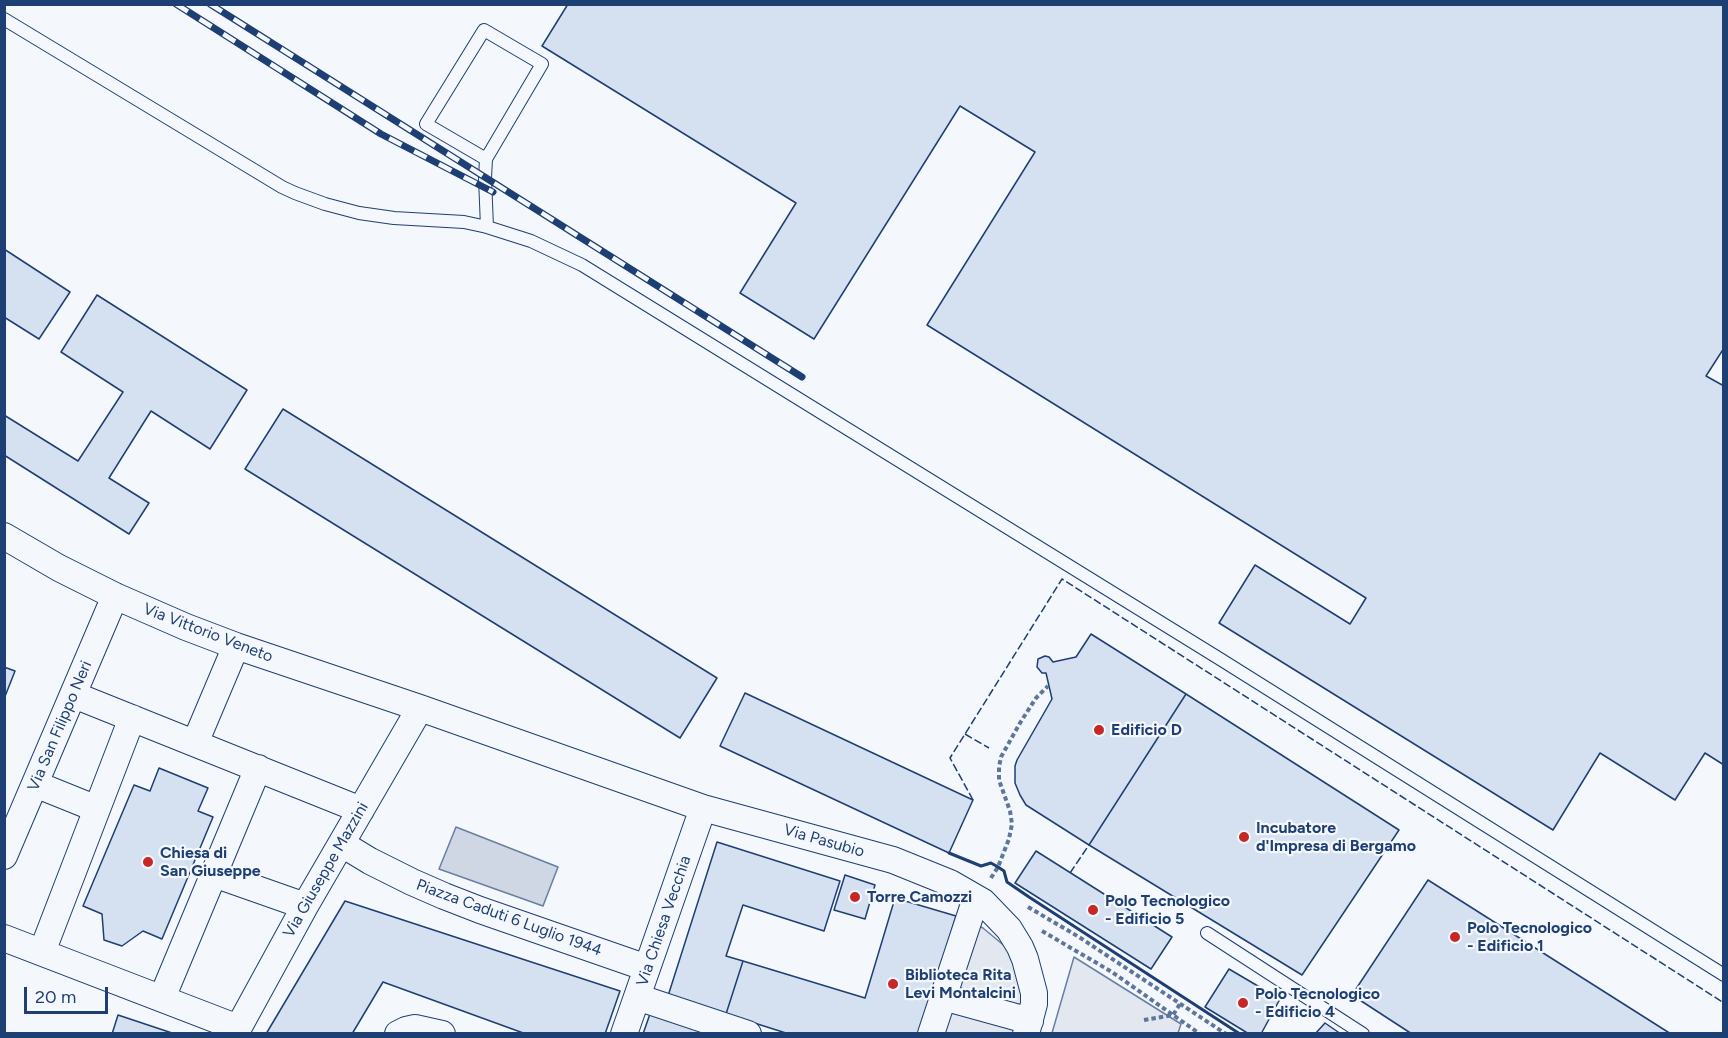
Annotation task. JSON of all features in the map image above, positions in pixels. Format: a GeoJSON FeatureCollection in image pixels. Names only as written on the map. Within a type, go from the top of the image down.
{"type":"FeatureCollection","features":[{"type":"Feature","properties":{"kind":"street","name":"Via Vittorio Veneto"},"geometry":{"type":"LineString","coordinates":[[4,536],[59,568],[186,627],[420,708]]}},
{"type":"Feature","properties":{"kind":"street","name":"Via San Filippo Neri"},"geometry":{"type":"LineString","coordinates":[[4,856],[115,596]]}},
{"type":"Feature","properties":{"kind":"street"},"geometry":{"type":"LineString","coordinates":[[195,743],[236,645]]}},
{"type":"Feature","properties":{"kind":"street"},"geometry":{"type":"LineString","coordinates":[[74,694],[361,810]]}},
{"type":"Feature","properties":{"kind":"street","name":"Via Pasubio"},"geometry":{"type":"LineString","coordinates":[[420,708],[703,808],[893,860],[937,877],[980,900],[1009,929],[1023,953],[1034,993],[1034,1004],[1028,1027]]}},
{"type":"Feature","properties":{"kind":"street","name":"Via Giuseppe Mazzini"},"geometry":{"type":"LineString","coordinates":[[237,1030],[305,906],[420,708]]}},
{"type":"Feature","properties":{"kind":"street"},"geometry":{"type":"LineString","coordinates":[[42,952],[132,718]]}},
{"type":"Feature","properties":{"kind":"street"},"geometry":{"type":"LineString","coordinates":[[162,999],[258,768]]}},
{"type":"Feature","properties":{"kind":"street"},"geometry":{"type":"LineString","coordinates":[[35,784],[97,809]]}},
{"type":"Feature","properties":{"kind":"street","name":"Via Chiesa Vecchia"},"geometry":{"type":"LineString","coordinates":[[624,1034],[703,808]]}},
{"type":"Feature","properties":{"kind":"street","name":"Piazza Caduti 6 Luglio 1944"},"geometry":{"type":"LineString","coordinates":[[342,844],[412,882],[457,901],[647,968]]}},
{"type":"Feature","properties":{"kind":"street"},"geometry":{"type":"LineString","coordinates":[[214,874],[305,906]]}},
{"type":"Feature","properties":{"kind":"street"},"geometry":{"type":"LineString","coordinates":[[931,1034],[980,900]]}},
{"type":"Feature","properties":{"kind":"street"},"geometry":{"type":"LineString","coordinates":[[4,938],[237,1030]]}},
{"type":"Feature","properties":{"kind":"street"},"geometry":{"type":"LineString","coordinates":[[637,997],[748,1034]]}},
{"type":"Feature","properties":{"kind":"street"},"geometry":{"type":"LineString","coordinates":[[943,997],[1028,1027]]}},
{"type":"Feature","properties":{"kind":"street"},"geometry":{"type":"LineString","coordinates":[[398,1034],[415,1028],[441,1034]]}},
{"type":"Feature","properties":{"kind":"lane"},"geometry":{"type":"LineString","coordinates":[[4,19],[282,187],[333,207],[359,213],[394,218],[464,222],[487,227],[531,242],[600,275],[1724,975]]}},
{"type":"Feature","properties":{"kind":"lane"},"geometry":{"type":"LineString","coordinates":[[486,159],[426,124],[484,30],[542,64],[486,159],[484,178],[487,227]]}},
{"type":"Feature","properties":{"kind":"lane"},"geometry":{"type":"LineString","coordinates":[[1207,933],[1363,1034]]}},
{"type":"Feature","properties":{"kind":"path"},"geometry":{"type":"LineString","coordinates":[[980,900],[998,867],[1011,831],[1010,811],[999,780],[1001,757],[1036,698],[1048,686]]}},
{"type":"Feature","properties":{"kind":"path"},"geometry":{"type":"LineString","coordinates":[[1024,905],[1079,937],[1226,1034]]}},
{"type":"Feature","properties":{"kind":"path"},"geometry":{"type":"LineString","coordinates":[[1039,929],[1112,972],[1200,1034]]}},
{"type":"Feature","properties":{"kind":"path"},"geometry":{"type":"LineString","coordinates":[[1144,1020],[1173,1015],[1180,1004]]}},
{"type":"Feature","properties":{"kind":"shaded area"},"geometry":{"type":"Polygon","coordinates":[[[456,827],[558,867],[543,906],[439,869],[456,827]]]}},
{"type":"Feature","properties":{"kind":"shaded area"},"geometry":{"type":"Polygon","coordinates":[[[956,916],[983,928],[1007,948],[1024,990],[1015,1033],[920,1034],[956,916]]]}},
{"type":"Feature","properties":{"kind":"shaded area"},"geometry":{"type":"Polygon","coordinates":[[[1074,957],[1181,1024],[1178,1033],[1052,1033],[1074,957]]]}},
{"type":"Feature","properties":{"kind":"building"},"geometry":{"type":"Polygon","coordinates":[[[568,4],[1724,4],[1724,348],[1706,376],[1724,386],[1724,765],[1705,753],[1675,800],[1600,753],[1553,830],[1219,623],[1255,565],[1350,624],[1366,598],[927,325],[1035,152],[960,106],[814,339],[740,293],[796,203],[542,46],[568,4]]]}},
{"type":"Feature","properties":{"kind":"building"},"geometry":{"type":"Polygon","coordinates":[[[4,249],[70,292],[39,339],[4,317],[4,249]]]}},
{"type":"Feature","properties":{"kind":"building"},"geometry":{"type":"Polygon","coordinates":[[[97,295],[247,390],[210,449],[151,411],[109,478],[149,503],[129,534],[4,455],[4,415],[78,461],[123,392],[61,352],[97,295]]]}},
{"type":"Feature","properties":{"kind":"building"},"geometry":{"type":"Polygon","coordinates":[[[283,409],[717,678],[680,738],[245,469],[283,409]]]}},
{"type":"Feature","properties":{"kind":"building","name":"Edificio D"},"geometry":{"type":"Polygon","coordinates":[[[1091,634],[1186,694],[1089,845],[1026,805],[1015,783],[1015,766],[1052,699],[1046,673],[1042,673],[1037,667],[1038,659],[1045,656],[1053,662],[1076,657],[1091,634]]]}},
{"type":"Feature","properties":{"kind":"building"},"geometry":{"type":"Polygon","coordinates":[[[4,667],[15,671],[4,699],[4,667]]]}},
{"type":"Feature","properties":{"kind":"building"},"geometry":{"type":"Polygon","coordinates":[[[745,693],[973,800],[949,853],[720,746],[745,693]]]}},
{"type":"Feature","properties":{"kind":"building","name":"Incubatore d'Impresa di Bergamo"},"geometry":{"type":"Polygon","coordinates":[[[1186,694],[1399,830],[1302,975],[1089,845],[1186,694]]]}},
{"type":"Feature","properties":{"kind":"building","name":"Chiesa di San Giuseppe"},"geometry":{"type":"Polygon","coordinates":[[[159,768],[208,788],[198,811],[213,817],[162,939],[143,931],[122,946],[104,940],[102,914],[83,906],[134,785],[150,791],[159,768]]]}},
{"type":"Feature","properties":{"kind":"building"},"geometry":{"type":"Polygon","coordinates":[[[717,842],[840,881],[824,931],[743,905],[726,956],[743,961],[726,1014],[668,996],[717,842]]]}},
{"type":"Feature","properties":{"kind":"building","name":"Polo Tecnologico - Edificio 5"},"geometry":{"type":"Polygon","coordinates":[[[1036,851],[1172,937],[1151,969],[1015,883],[1036,851]]]}},
{"type":"Feature","properties":{"kind":"building","name":"Torre Camozzi"},"geometry":{"type":"Polygon","coordinates":[[[845,875],[875,885],[865,919],[834,910],[845,875]]]}},
{"type":"Feature","properties":{"kind":"building","name":"Polo Tecnologico - Edificio 1"},"geometry":{"type":"Polygon","coordinates":[[[1428,880],[1671,1034],[1412,1034],[1352,995],[1428,880]]]}},
{"type":"Feature","properties":{"kind":"building"},"geometry":{"type":"Polygon","coordinates":[[[895,898],[956,916],[920,1034],[789,1034],[726,1014],[743,961],[865,998],[895,898]]]}},
{"type":"Feature","properties":{"kind":"building"},"geometry":{"type":"Polygon","coordinates":[[[345,901],[620,991],[605,1034],[526,1034],[383,982],[352,1034],[266,1034],[345,901]]]}},
{"type":"Feature","properties":{"kind":"building","name":"Polo Tecnologico - Edificio 4"},"geometry":{"type":"Polygon","coordinates":[[[1229,969],[1280,999],[1261,1034],[1249,1034],[1205,1007],[1229,969]]]}},
{"type":"Feature","properties":{"kind":"building"},"geometry":{"type":"Polygon","coordinates":[[[651,1011],[718,1034],[643,1034],[651,1011]]]}},
{"type":"Feature","properties":{"kind":"building"},"geometry":{"type":"Polygon","coordinates":[[[118,1015],[172,1033],[172,1034],[112,1034],[118,1015]]]}},
{"type":"Feature","properties":{"kind":"building"},"geometry":{"type":"Polygon","coordinates":[[[1325,1023],[1341,1034],[1315,1034],[1325,1023]]]}},
{"type":"Feature","properties":{"kind":"railway"},"geometry":{"type":"LineString","coordinates":[[176,4],[381,134],[493,192]]}},
{"type":"Feature","properties":{"kind":"railway"},"geometry":{"type":"LineString","coordinates":[[210,4],[802,377]]}},
{"type":"Feature","properties":{"kind":"fence"},"geometry":{"type":"LineString","coordinates":[[973,800],[950,758],[1062,579],[1724,1003]]}},
{"type":"Feature","properties":{"kind":"fence"},"geometry":{"type":"LineString","coordinates":[[965,734],[989,748]]}},
{"type":"Feature","properties":{"kind":"fence"},"geometry":{"type":"LineString","coordinates":[[1070,873],[1089,845]]}},
{"type":"Feature","properties":{"kind":"wall"},"geometry":{"type":"LineString","coordinates":[[949,853],[981,866],[991,863],[998,867],[1004,871],[1007,882],[1240,1034]]}},
{"type":"Feature","properties":{"kind":"place","name":"Edificio D"},"geometry":{"type":"Point","coordinates":[1099,730]}},
{"type":"Feature","properties":{"kind":"place","name":"Incubatore d'Impresa di Bergamo"},"geometry":{"type":"Point","coordinates":[1244,837]}},
{"type":"Feature","properties":{"kind":"place","name":"Chiesa di San Giuseppe"},"geometry":{"type":"Point","coordinates":[148,862]}},
{"type":"Feature","properties":{"kind":"place","name":"Torre Camozzi"},"geometry":{"type":"Point","coordinates":[855,897]}},
{"type":"Feature","properties":{"kind":"place","name":"Polo Tecnologico - Edificio 5"},"geometry":{"type":"Point","coordinates":[1093,910]}},
{"type":"Feature","properties":{"kind":"place","name":"Polo Tecnologico - Edificio 1"},"geometry":{"type":"Point","coordinates":[1455,937]}},
{"type":"Feature","properties":{"kind":"place","name":"Biblioteca Rita Levi Montalcini"},"geometry":{"type":"Point","coordinates":[893,984]}},
{"type":"Feature","properties":{"kind":"place","name":"Polo Tecnologico - Edificio 4"},"geometry":{"type":"Point","coordinates":[1243,1003]}}]}
